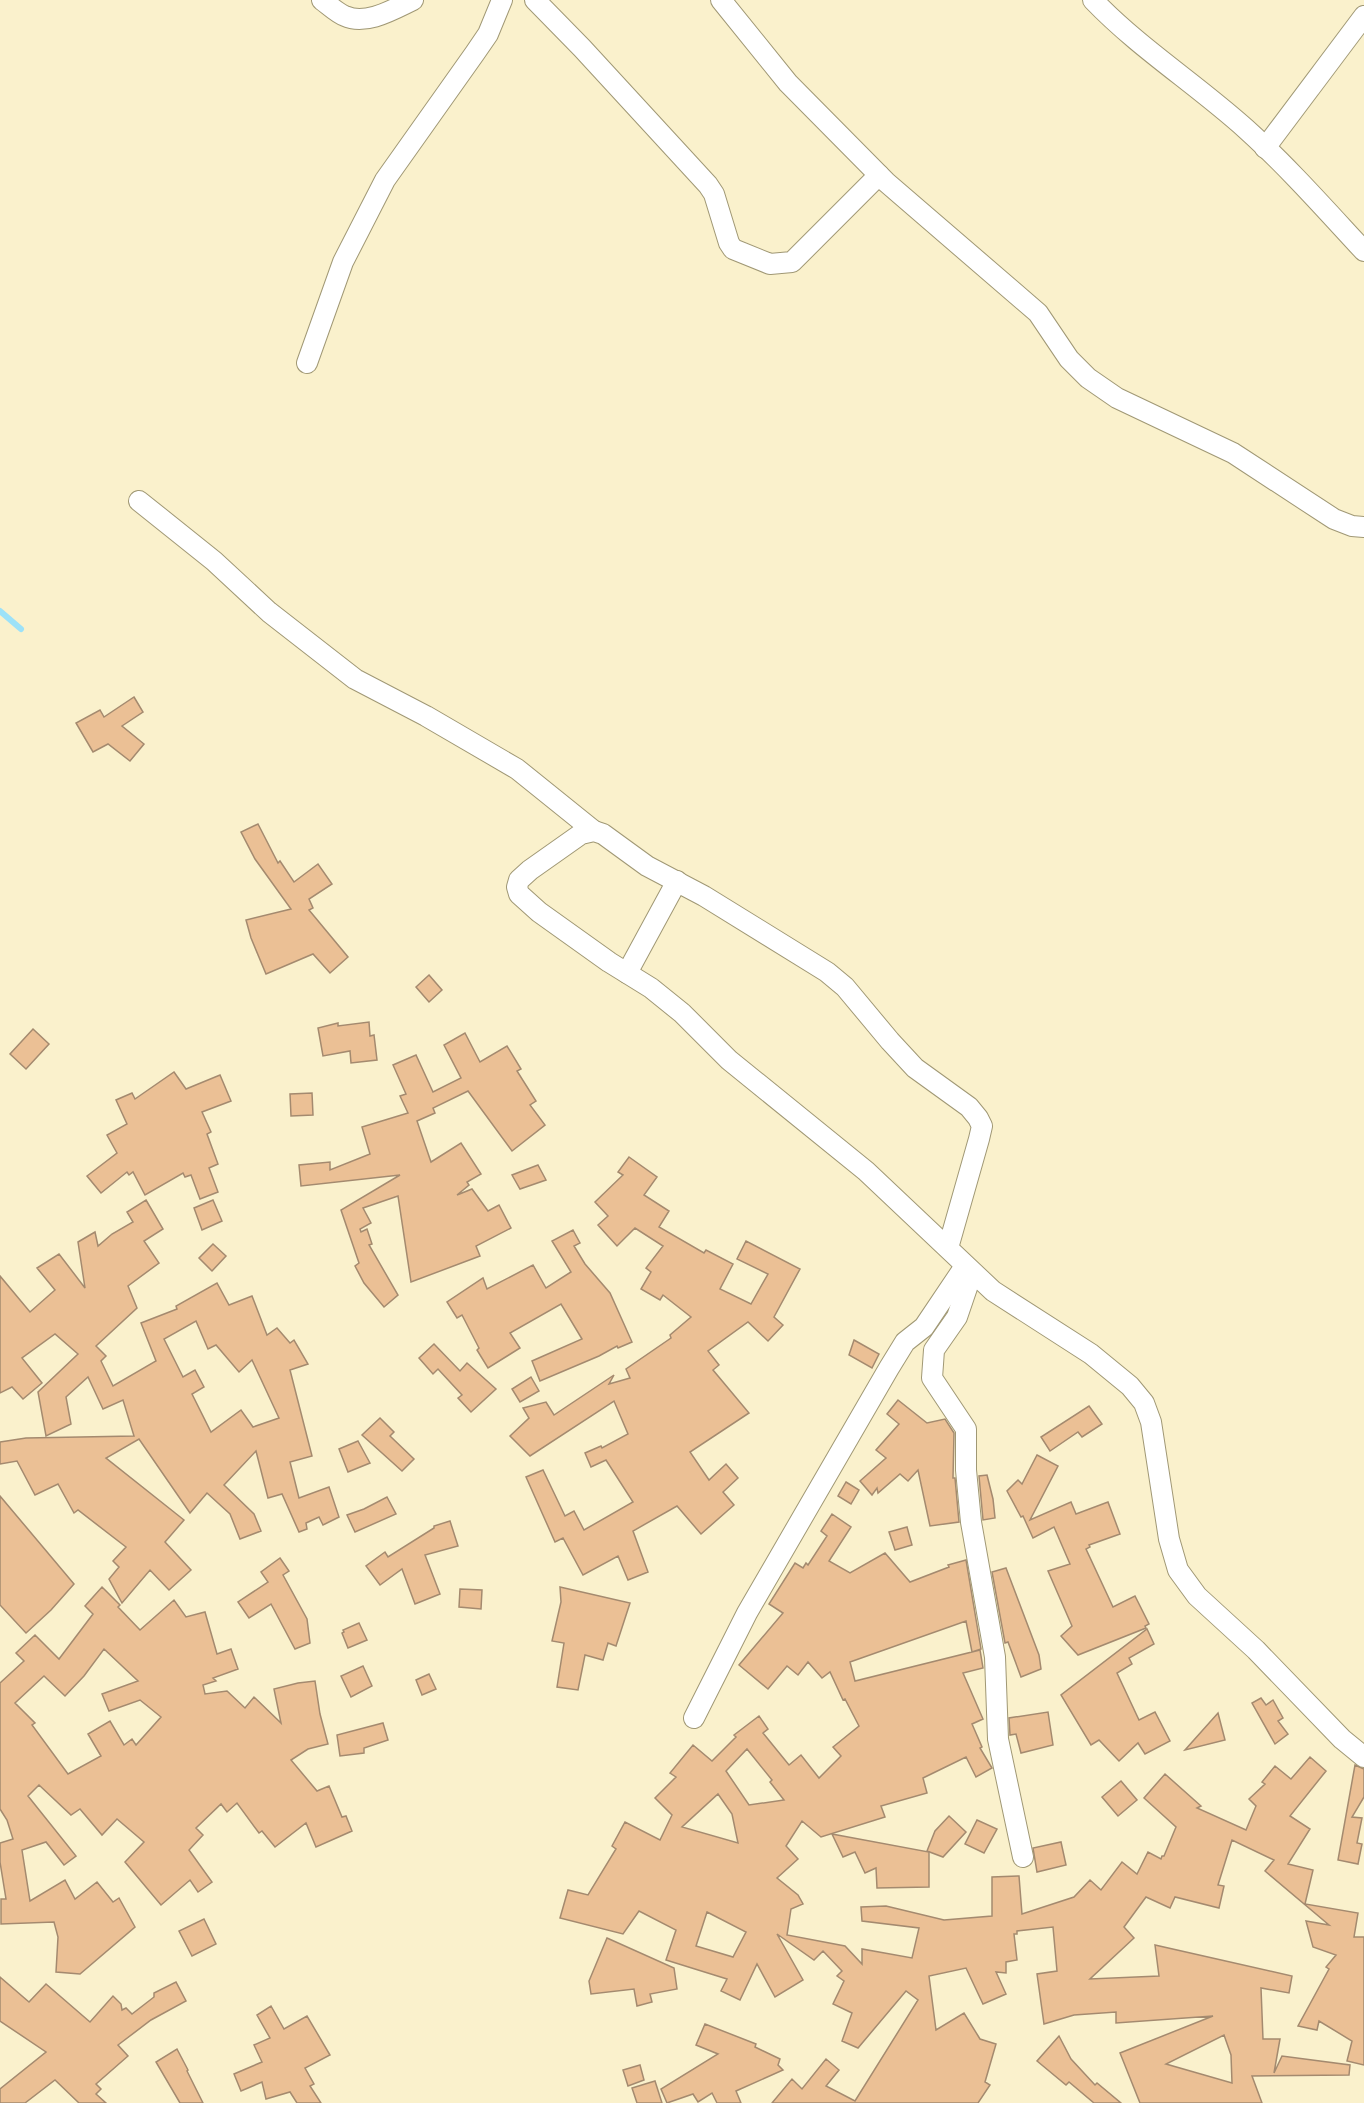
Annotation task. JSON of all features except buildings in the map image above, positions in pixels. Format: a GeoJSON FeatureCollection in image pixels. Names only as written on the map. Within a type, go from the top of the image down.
{"type":"FeatureCollection","features":[{"type":"Feature","properties":{"kind":"street"},"geometry":{"type":"LineString","coordinates":[[322,0],[344,16],[358,20],[375,16],[413,0]]}},
{"type":"Feature","properties":{"kind":"street"},"geometry":{"type":"LineString","coordinates":[[307,363],[343,262],[386,180],[475,54],[502,0]]}},
{"type":"Feature","properties":{"kind":"street"},"geometry":{"type":"LineString","coordinates":[[535,0],[708,185],[714,194],[729,243],[733,249],[770,264],[792,262],[879,175]]}},
{"type":"Feature","properties":{"kind":"street"},"geometry":{"type":"LineString","coordinates":[[721,0],[788,83],[879,175],[1038,314],[1069,359],[1088,378],[1117,398],[1233,453],[1334,519],[1352,526],[1364,527]]}},
{"type":"Feature","properties":{"kind":"street"},"geometry":{"type":"LineString","coordinates":[[1093,0],[1135,40],[1248,130],[1364,250]]}},
{"type":"Feature","properties":{"kind":"street"},"geometry":{"type":"LineString","coordinates":[[1265,148],[1364,16]]}},
{"type":"Feature","properties":{"kind":"street"},"geometry":{"type":"LineString","coordinates":[[139,501],[214,561],[269,612],[355,679],[426,716],[518,769],[594,831],[603,834],[647,866],[704,896],[827,972],[845,987],[915,1068],[969,1107],[982,1126],[948,1248]]}},
{"type":"Feature","properties":{"kind":"street"},"geometry":{"type":"LineString","coordinates":[[594,831],[581,834],[519,880],[517,887],[519,894],[539,912],[651,988],[682,1013],[729,1060],[866,1171],[993,1291],[1091,1354],[1130,1386],[1144,1402],[1151,1422],[1169,1539],[1178,1570],[1197,1596],[1256,1650],[1342,1739],[1364,1757]]}},
{"type":"Feature","properties":{"kind":"street"},"geometry":{"type":"LineString","coordinates":[[627,973],[676,881]]}},
{"type":"Feature","properties":{"kind":"street"},"geometry":{"type":"LineString","coordinates":[[694,1718],[747,1613],[889,1368],[905,1342],[924,1327],[969,1270]]}},
{"type":"Feature","properties":{"kind":"street"},"geometry":{"type":"LineString","coordinates":[[969,1270],[957,1317],[934,1350],[932,1378],[966,1429],[966,1470],[971,1522],[995,1657],[998,1739],[1023,1857]]}},
{"type":"Feature","properties":{"kind":"waterway"},"geometry":{"type":"LineString","coordinates":[[0,611],[21,629]]}}]}
